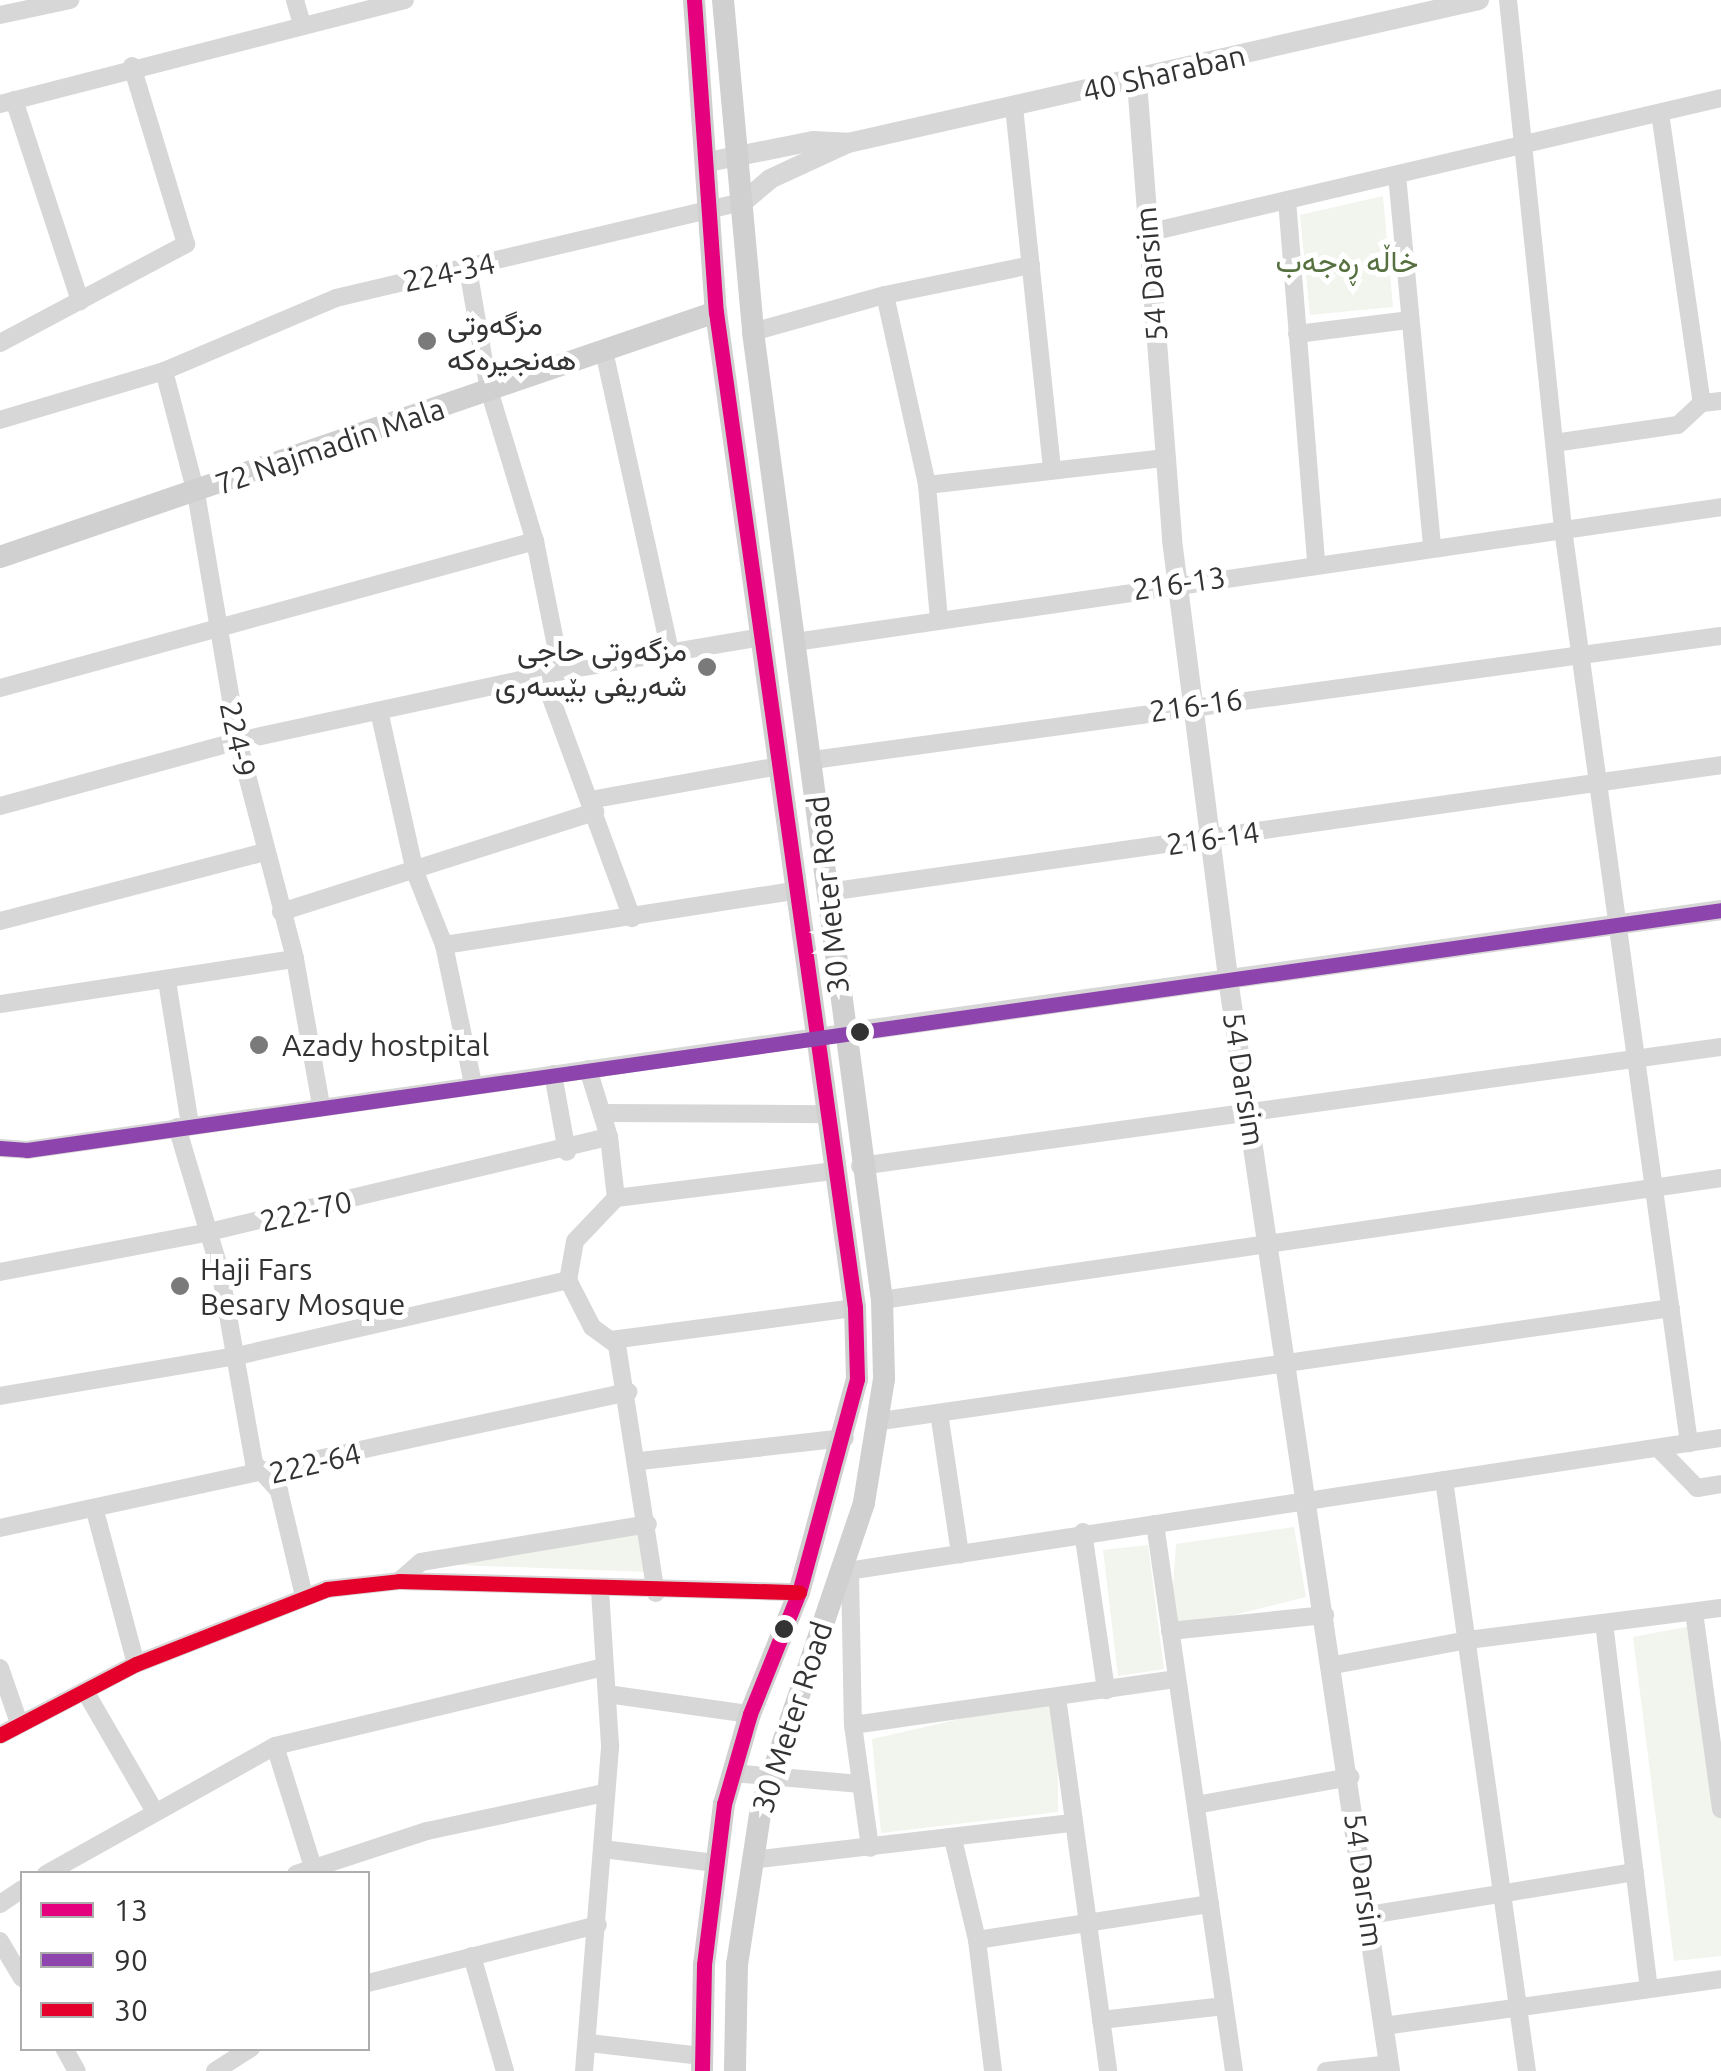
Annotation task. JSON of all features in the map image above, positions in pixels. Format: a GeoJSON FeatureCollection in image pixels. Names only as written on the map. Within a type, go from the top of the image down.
{"type":"FeatureCollection","features":[{"type":"Feature","properties":{"kind":"main road","name":"30 Meter Road"},"geometry":{"type":"LineString","coordinates":[[694,0],[716,312],[856,1308],[857,1379],[845,1438],[799,1592],[750,1714],[732,1773],[715,1864],[702,2063]]}},
{"type":"Feature","properties":{"kind":"main road","name":"30 Meter Road"},"geometry":{"type":"LineString","coordinates":[[723,0],[753,332],[813,760],[860,1166],[882,1300],[881,1421],[864,1503],[846,1573],[769,1777],[751,1860],[736,1964],[735,2071]]}},
{"type":"Feature","properties":{"kind":"main road","name":"72 Najmadin Mala"},"geometry":{"type":"LineString","coordinates":[[0,557],[716,312]]}},
{"type":"Feature","properties":{"kind":"main road"},"geometry":{"type":"LineString","coordinates":[[829,1492],[844,1492],[864,1503]]}},
{"type":"Feature","properties":{"kind":"street"},"geometry":{"type":"LineString","coordinates":[[0,15],[70,0]]}},
{"type":"Feature","properties":{"kind":"street"},"geometry":{"type":"LineString","coordinates":[[295,0],[302,25]]}},
{"type":"Feature","properties":{"kind":"street"},"geometry":{"type":"LineString","coordinates":[[80,301],[7,102],[132,66],[404,0]]}},
{"type":"Feature","properties":{"kind":"street","name":"40 Sharaban"},"geometry":{"type":"LineString","coordinates":[[743,202],[770,178],[848,143],[1138,82],[1401,9],[1480,0]]}},
{"type":"Feature","properties":{"kind":"street"},"geometry":{"type":"LineString","coordinates":[[1508,0],[1563,529],[1688,1443]]}},
{"type":"Feature","properties":{"kind":"street"},"geometry":{"type":"LineString","coordinates":[[0,343],[186,244],[132,66]]}},
{"type":"Feature","properties":{"kind":"street","name":"54 Darsim"},"geometry":{"type":"LineString","coordinates":[[1138,82],[1165,458],[1228,978],[1270,1244],[1304,1501],[1334,1665],[1390,2068]]}},
{"type":"Feature","properties":{"kind":"street"},"geometry":{"type":"LineString","coordinates":[[1148,233],[1721,98]]}},
{"type":"Feature","properties":{"kind":"street"},"geometry":{"type":"LineString","coordinates":[[1014,107],[1052,467]]}},
{"type":"Feature","properties":{"kind":"street"},"geometry":{"type":"LineString","coordinates":[[1554,444],[1678,425],[1712,402],[1660,113]]}},
{"type":"Feature","properties":{"kind":"street","name":"40 Sharaban"},"geometry":{"type":"LineString","coordinates":[[708,162],[813,142],[848,143]]}},
{"type":"Feature","properties":{"kind":"street"},"geometry":{"type":"LineString","coordinates":[[1397,174],[1432,547]]}},
{"type":"Feature","properties":{"kind":"street"},"geometry":{"type":"LineString","coordinates":[[1286,200],[1316,563]]}},
{"type":"Feature","properties":{"kind":"street","name":"224-34"},"geometry":{"type":"LineString","coordinates":[[0,420],[164,371],[336,298],[743,202]]}},
{"type":"Feature","properties":{"kind":"street"},"geometry":{"type":"LineString","coordinates":[[753,332],[885,295],[1031,265]]}},
{"type":"Feature","properties":{"kind":"street"},"geometry":{"type":"LineString","coordinates":[[468,269],[489,390],[535,540],[552,674],[632,918]]}},
{"type":"Feature","properties":{"kind":"street"},"geometry":{"type":"LineString","coordinates":[[885,295],[927,484],[939,620]]}},
{"type":"Feature","properties":{"kind":"street"},"geometry":{"type":"LineString","coordinates":[[1296,334],[1410,320]]}},
{"type":"Feature","properties":{"kind":"street"},"geometry":{"type":"LineString","coordinates":[[604,351],[671,657]]}},
{"type":"Feature","properties":{"kind":"street","name":"224-9"},"geometry":{"type":"LineString","coordinates":[[164,371],[196,493],[216,633],[238,741],[295,959],[321,1105]]}},
{"type":"Feature","properties":{"kind":"street"},"geometry":{"type":"LineString","coordinates":[[927,484],[1052,467],[1165,458]]}},
{"type":"Feature","properties":{"kind":"street","name":"216-13"},"geometry":{"type":"LineString","coordinates":[[795,642],[1178,582],[1721,507]]}},
{"type":"Feature","properties":{"kind":"street"},"geometry":{"type":"LineString","coordinates":[[0,688],[216,633],[424,567],[535,540]]}},
{"type":"Feature","properties":{"kind":"street"},"geometry":{"type":"LineString","coordinates":[[0,806],[238,741],[552,674],[671,657],[762,636]]}},
{"type":"Feature","properties":{"kind":"street","name":"216-16"},"geometry":{"type":"LineString","coordinates":[[813,760],[1195,704],[1721,636]]}},
{"type":"Feature","properties":{"kind":"street"},"geometry":{"type":"LineString","coordinates":[[379,711],[415,872],[444,945],[473,1084]]}},
{"type":"Feature","properties":{"kind":"street","name":"216-14"},"geometry":{"type":"LineString","coordinates":[[828,892],[1721,765]]}},
{"type":"Feature","properties":{"kind":"street"},"geometry":{"type":"LineString","coordinates":[[282,912],[415,872],[593,806],[779,766]]}},
{"type":"Feature","properties":{"kind":"street"},"geometry":{"type":"LineString","coordinates":[[0,921],[264,852]]}},
{"type":"Feature","properties":{"kind":"street"},"geometry":{"type":"LineString","coordinates":[[444,945],[798,890]]}},
{"type":"Feature","properties":{"kind":"street"},"geometry":{"type":"LineString","coordinates":[[0,1148],[27,1150],[321,1105],[1721,910]]}},
{"type":"Feature","properties":{"kind":"street"},"geometry":{"type":"LineString","coordinates":[[0,1004],[167,982],[295,959]]}},
{"type":"Feature","properties":{"kind":"street"},"geometry":{"type":"LineString","coordinates":[[167,982],[184,1126],[238,1356],[254,1463],[279,1491],[304,1596]]}},
{"type":"Feature","properties":{"kind":"street"},"geometry":{"type":"LineString","coordinates":[[860,1166],[1721,1046]]}},
{"type":"Feature","properties":{"kind":"street"},"geometry":{"type":"LineString","coordinates":[[588,1069],[608,1137],[616,1198]]}},
{"type":"Feature","properties":{"kind":"street"},"geometry":{"type":"LineString","coordinates":[[553,1074],[566,1152]]}},
{"type":"Feature","properties":{"kind":"street"},"geometry":{"type":"LineString","coordinates":[[602,1113],[827,1114]]}},
{"type":"Feature","properties":{"kind":"street","name":"222-70"},"geometry":{"type":"LineString","coordinates":[[0,1272],[209,1232],[566,1152],[608,1137]]}},
{"type":"Feature","properties":{"kind":"street"},"geometry":{"type":"LineString","coordinates":[[656,1593],[628,1392],[611,1340],[592,1327],[568,1280],[575,1241],[616,1198],[834,1171]]}},
{"type":"Feature","properties":{"kind":"street"},"geometry":{"type":"LineString","coordinates":[[882,1300],[1721,1178]]}},
{"type":"Feature","properties":{"kind":"street"},"geometry":{"type":"LineString","coordinates":[[0,1396],[238,1356],[568,1280]]}},
{"type":"Feature","properties":{"kind":"street"},"geometry":{"type":"LineString","coordinates":[[611,1340],[856,1308]]}},
{"type":"Feature","properties":{"kind":"street"},"geometry":{"type":"LineString","coordinates":[[881,1421],[1672,1308]]}},
{"type":"Feature","properties":{"kind":"street","name":"222-64"},"geometry":{"type":"LineString","coordinates":[[0,1528],[265,1475],[628,1392]]}},
{"type":"Feature","properties":{"kind":"street"},"geometry":{"type":"LineString","coordinates":[[940,1413],[960,1554]]}},
{"type":"Feature","properties":{"kind":"street"},"geometry":{"type":"LineString","coordinates":[[640,1462],[845,1438]]}},
{"type":"Feature","properties":{"kind":"street"},"geometry":{"type":"LineString","coordinates":[[870,1848],[854,1725],[846,1573],[1083,1532],[1721,1438]]}},
{"type":"Feature","properties":{"kind":"street"},"geometry":{"type":"LineString","coordinates":[[1658,1448],[1698,1488],[1721,1484]]}},
{"type":"Feature","properties":{"kind":"street"},"geometry":{"type":"LineString","coordinates":[[1444,1480],[1528,2071]]}},
{"type":"Feature","properties":{"kind":"street"},"geometry":{"type":"LineString","coordinates":[[95,1511],[136,1664]]}},
{"type":"Feature","properties":{"kind":"street"},"geometry":{"type":"LineString","coordinates":[[399,1581],[422,1562],[648,1524]]}},
{"type":"Feature","properties":{"kind":"street"},"geometry":{"type":"LineString","coordinates":[[1155,1524],[1234,2071]]}},
{"type":"Feature","properties":{"kind":"street"},"geometry":{"type":"LineString","coordinates":[[1083,1532],[1106,1690]]}},
{"type":"Feature","properties":{"kind":"street"},"geometry":{"type":"LineString","coordinates":[[0,1735],[136,1664],[304,1596],[399,1581],[656,1593],[799,1592]]}},
{"type":"Feature","properties":{"kind":"street"},"geometry":{"type":"LineString","coordinates":[[584,2071],[605,1793],[608,1694],[600,1591]]}},
{"type":"Feature","properties":{"kind":"street"},"geometry":{"type":"LineString","coordinates":[[1334,1665],[1468,1640],[1721,1608]]}},
{"type":"Feature","properties":{"kind":"street"},"geometry":{"type":"LineString","coordinates":[[1694,1612],[1721,1809]]}},
{"type":"Feature","properties":{"kind":"street"},"geometry":{"type":"LineString","coordinates":[[1170,1630],[1325,1615]]}},
{"type":"Feature","properties":{"kind":"street"},"geometry":{"type":"LineString","coordinates":[[1604,1623],[1649,1988]]}},
{"type":"Feature","properties":{"kind":"street"},"geometry":{"type":"LineString","coordinates":[[51,1871],[154,1810],[275,1746],[604,1667]]}},
{"type":"Feature","properties":{"kind":"street"},"geometry":{"type":"LineString","coordinates":[[0,1668],[19,1723]]}},
{"type":"Feature","properties":{"kind":"street"},"geometry":{"type":"LineString","coordinates":[[854,1725],[1177,1679]]}},
{"type":"Feature","properties":{"kind":"street"},"geometry":{"type":"LineString","coordinates":[[85,1691],[154,1810]]}},
{"type":"Feature","properties":{"kind":"street"},"geometry":{"type":"LineString","coordinates":[[608,1694],[750,1714]]}},
{"type":"Feature","properties":{"kind":"street"},"geometry":{"type":"LineString","coordinates":[[1057,1697],[1108,2071]]}},
{"type":"Feature","properties":{"kind":"street"},"geometry":{"type":"LineString","coordinates":[[275,1746],[314,1868],[605,1793]]}},
{"type":"Feature","properties":{"kind":"street"},"geometry":{"type":"LineString","coordinates":[[732,1773],[861,1784]]}},
{"type":"Feature","properties":{"kind":"street"},"geometry":{"type":"LineString","coordinates":[[1196,1805],[1350,1777]]}},
{"type":"Feature","properties":{"kind":"street"},"geometry":{"type":"LineString","coordinates":[[751,1860],[1072,1823]]}},
{"type":"Feature","properties":{"kind":"street"},"geometry":{"type":"LineString","coordinates":[[953,1839],[977,1940],[993,2071]]}},
{"type":"Feature","properties":{"kind":"street"},"geometry":{"type":"LineString","coordinates":[[603,1849],[715,1864]]}},
{"type":"Feature","properties":{"kind":"street"},"geometry":{"type":"LineString","coordinates":[[1369,1916],[1504,1890],[1634,1872]]}},
{"type":"Feature","properties":{"kind":"street"},"geometry":{"type":"LineString","coordinates":[[977,1940],[1210,1904]]}},
{"type":"Feature","properties":{"kind":"street"},"geometry":{"type":"LineString","coordinates":[[370,1983],[598,1925]]}},
{"type":"Feature","properties":{"kind":"street"},"geometry":{"type":"LineString","coordinates":[[0,1941],[20,1975]]}},
{"type":"Feature","properties":{"kind":"street"},"geometry":{"type":"LineString","coordinates":[[472,1956],[504,2071]]}},
{"type":"Feature","properties":{"kind":"street"},"geometry":{"type":"LineString","coordinates":[[1384,2026],[1721,1978]]}},
{"type":"Feature","properties":{"kind":"street"},"geometry":{"type":"LineString","coordinates":[[1101,2020],[1224,2006]]}},
{"type":"Feature","properties":{"kind":"street"},"geometry":{"type":"LineString","coordinates":[[589,2042],[702,2063]]}},
{"type":"Feature","properties":{"kind":"street"},"geometry":{"type":"LineString","coordinates":[[215,2071],[246,2051]]}},
{"type":"Feature","properties":{"kind":"street"},"geometry":{"type":"LineString","coordinates":[[1326,2071],[1390,2068]]}},
{"type":"Feature","properties":{"kind":"green space","name":"خاڵە ڕەجەب"},"geometry":{"type":"Polygon","coordinates":[[[1383,196],[1393,307],[1310,315],[1300,215],[1383,196]]]}},
{"type":"Feature","properties":{"kind":"green space"},"geometry":{"type":"Polygon","coordinates":[[[639,1519],[648,1572],[405,1563],[639,1519]]]}},
{"type":"Feature","properties":{"kind":"green space"},"geometry":{"type":"Polygon","coordinates":[[[1294,1527],[1306,1597],[1170,1631],[1176,1544],[1294,1527]]]}},
{"type":"Feature","properties":{"kind":"green space"},"geometry":{"type":"Polygon","coordinates":[[[1148,1545],[1164,1669],[1118,1676],[1103,1550],[1148,1545]]]}},
{"type":"Feature","properties":{"kind":"green space"},"geometry":{"type":"Polygon","coordinates":[[[1696,1625],[1721,1809],[1721,1956],[1674,1961],[1633,1637],[1696,1625]]]}},
{"type":"Feature","properties":{"kind":"green space"},"geometry":{"type":"Polygon","coordinates":[[[1057,1697],[1058,1812],[881,1833],[872,1739],[1057,1697]]]}},
{"type":"Feature","properties":{"kind":"transit line","name":"13"},"geometry":{"type":"LineString","coordinates":[[694,0],[716,312],[855,1307],[857,1379],[799,1592],[750,1714],[724,1804],[704,1965],[702,2071]]}},
{"type":"Feature","properties":{"kind":"transit line","name":"90"},"geometry":{"type":"LineString","coordinates":[[0,1148],[27,1150],[1721,910]]}},
{"type":"Feature","properties":{"kind":"transit line","name":"30"},"geometry":{"type":"LineString","coordinates":[[0,1735],[136,1664],[327,1589],[399,1581],[799,1592]]}},
{"type":"Feature","properties":{"kind":"place","name":"مزگەوتی ھەنجیرەکە"},"geometry":{"type":"Point","coordinates":[427,341]}},
{"type":"Feature","properties":{"kind":"place","name":"مزگەوتی حاجی شەریفی بێسەری"},"geometry":{"type":"Point","coordinates":[707,667]}},
{"type":"Feature","properties":{"kind":"place","name":"Azady hostpital"},"geometry":{"type":"Point","coordinates":[259,1045]}},
{"type":"Feature","properties":{"kind":"place","name":"Haji Fars Besary Mosque"},"geometry":{"type":"Point","coordinates":[180,1286]}}]}
